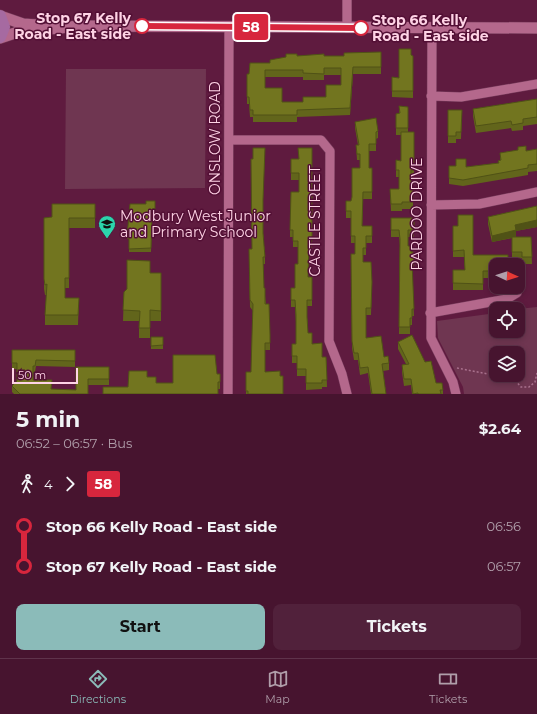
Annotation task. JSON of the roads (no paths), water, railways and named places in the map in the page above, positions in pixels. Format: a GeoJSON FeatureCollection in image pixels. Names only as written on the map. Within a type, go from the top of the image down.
{"type":"FeatureCollection","features":[{"type":"Feature","properties":{"kind":"main road"},"geometry":{"type":"LineString","coordinates":[[0,16],[4,27],[0,38]]}},
{"type":"Feature","properties":{"kind":"street"},"geometry":{"type":"LineString","coordinates":[[347,0],[347,28]]}},
{"type":"Feature","properties":{"kind":"street"},"geometry":{"type":"LineString","coordinates":[[0,16],[24,24],[42,25],[54,28]]}},
{"type":"Feature","properties":{"kind":"street"},"geometry":{"type":"LineString","coordinates":[[0,38],[18,32],[80,26],[537,28]]}},
{"type":"Feature","properties":{"kind":"street","name":"ONSLOW ROAD"},"geometry":{"type":"LineString","coordinates":[[228,394],[229,27]]}},
{"type":"Feature","properties":{"kind":"street","name":"PARDOO DRIVE"},"geometry":{"type":"LineString","coordinates":[[432,28],[431,338],[453,382],[456,394]]}},
{"type":"Feature","properties":{"kind":"street"},"geometry":{"type":"LineString","coordinates":[[432,96],[461,97],[537,84]]}},
{"type":"Feature","properties":{"kind":"street","name":"CASTLE STREET"},"geometry":{"type":"LineString","coordinates":[[229,140],[321,140],[330,151],[328,341],[342,374],[347,394]]}},
{"type":"Feature","properties":{"kind":"street"},"geometry":{"type":"LineString","coordinates":[[431,205],[479,204],[537,192]]}},
{"type":"Feature","properties":{"kind":"street"},"geometry":{"type":"LineString","coordinates":[[430,313],[507,299],[515,294]]}},
{"type":"Feature","properties":{"kind":"place","name":"Stop 67 Kelly Road - East side"},"geometry":{"type":"Point","coordinates":[142,26]}},
{"type":"Feature","properties":{"kind":"place","name":"Stop 66 Kelly Road - East side"},"geometry":{"type":"Point","coordinates":[361,28]}},
{"type":"Feature","properties":{"kind":"place","name":"Modbury West Junior and Primary School"},"geometry":{"type":"Point","coordinates":[107,239]}}]}
